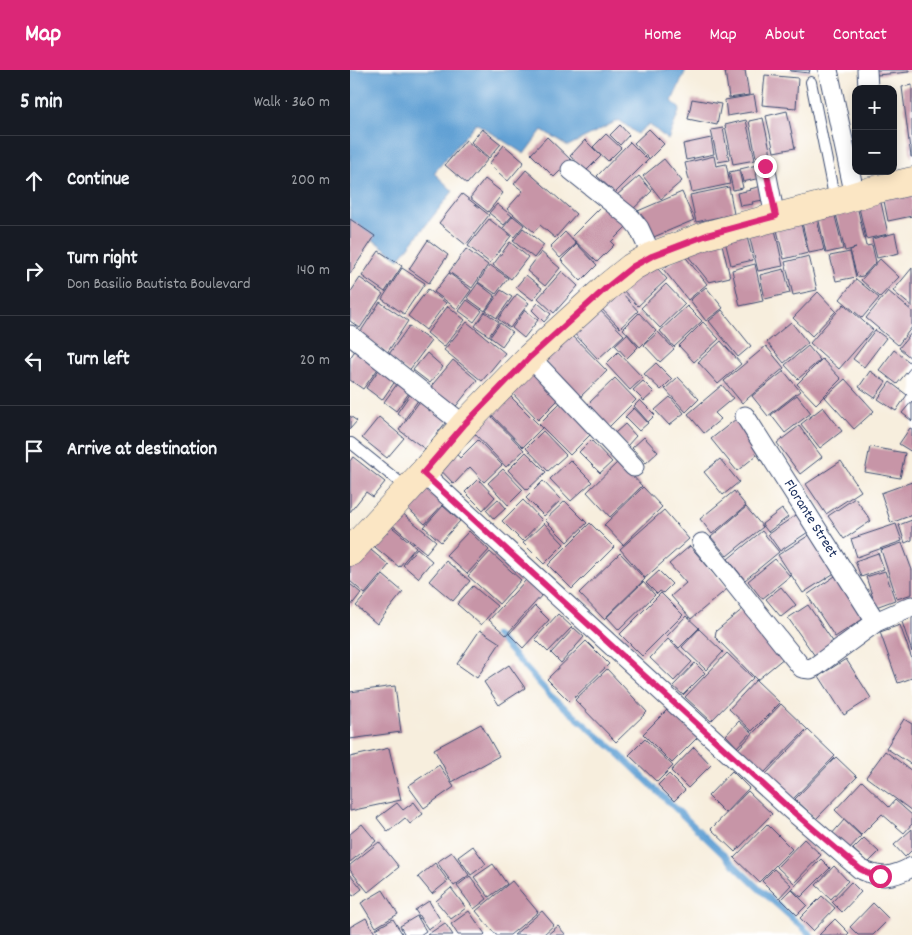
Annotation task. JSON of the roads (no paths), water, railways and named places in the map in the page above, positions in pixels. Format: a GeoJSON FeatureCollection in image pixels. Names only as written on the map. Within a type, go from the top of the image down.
{"type":"FeatureCollection","features":[{"type":"Feature","properties":{"kind":"main road"},"geometry":{"type":"LineString","coordinates":[[354,540],[415,481],[464,425],[530,357],[632,267],[652,256],[707,235],[859,190],[912,182]]}},
{"type":"Feature","properties":{"kind":"street"},"geometry":{"type":"LineString","coordinates":[[828,70],[859,190]]}},
{"type":"Feature","properties":{"kind":"street"},"geometry":{"type":"LineString","coordinates":[[867,70],[868,85]]}},
{"type":"Feature","properties":{"kind":"street"},"geometry":{"type":"LineString","coordinates":[[765,166],[776,216]]}},
{"type":"Feature","properties":{"kind":"street"},"geometry":{"type":"LineString","coordinates":[[571,170],[631,218],[639,228],[652,256]]}},
{"type":"Feature","properties":{"kind":"street"},"geometry":{"type":"LineString","coordinates":[[350,335],[464,425]]}},
{"type":"Feature","properties":{"kind":"street"},"geometry":{"type":"LineString","coordinates":[[530,357],[634,467]]}},
{"type":"Feature","properties":{"kind":"street","name":"Florante Street"},"geometry":{"type":"LineString","coordinates":[[745,416],[876,622]]}},
{"type":"Feature","properties":{"kind":"street"},"geometry":{"type":"LineString","coordinates":[[415,481],[860,869],[870,874],[886,876],[912,866]]}},
{"type":"Feature","properties":{"kind":"street"},"geometry":{"type":"LineString","coordinates":[[702,543],[802,668],[810,669],[816,666],[876,622],[912,606]]}},
{"type":"Feature","properties":{"kind":"lane"},"geometry":{"type":"LineString","coordinates":[[811,82],[859,190]]}},
{"type":"Feature","properties":{"kind":"lane"},"geometry":{"type":"LineString","coordinates":[[351,444],[415,481]]}},
{"type":"Feature","properties":{"kind":"water"},"geometry":{"type":"Polygon","coordinates":[[[350,70],[686,70],[672,101],[680,109],[668,140],[649,124],[637,134],[619,120],[568,146],[542,130],[524,154],[476,123],[434,173],[453,191],[399,259],[350,223],[350,70]]]}},
{"type":"Feature","properties":{"kind":"waterway"},"geometry":{"type":"LineString","coordinates":[[496,635],[550,695],[618,753],[757,887],[811,935]]}}]}
